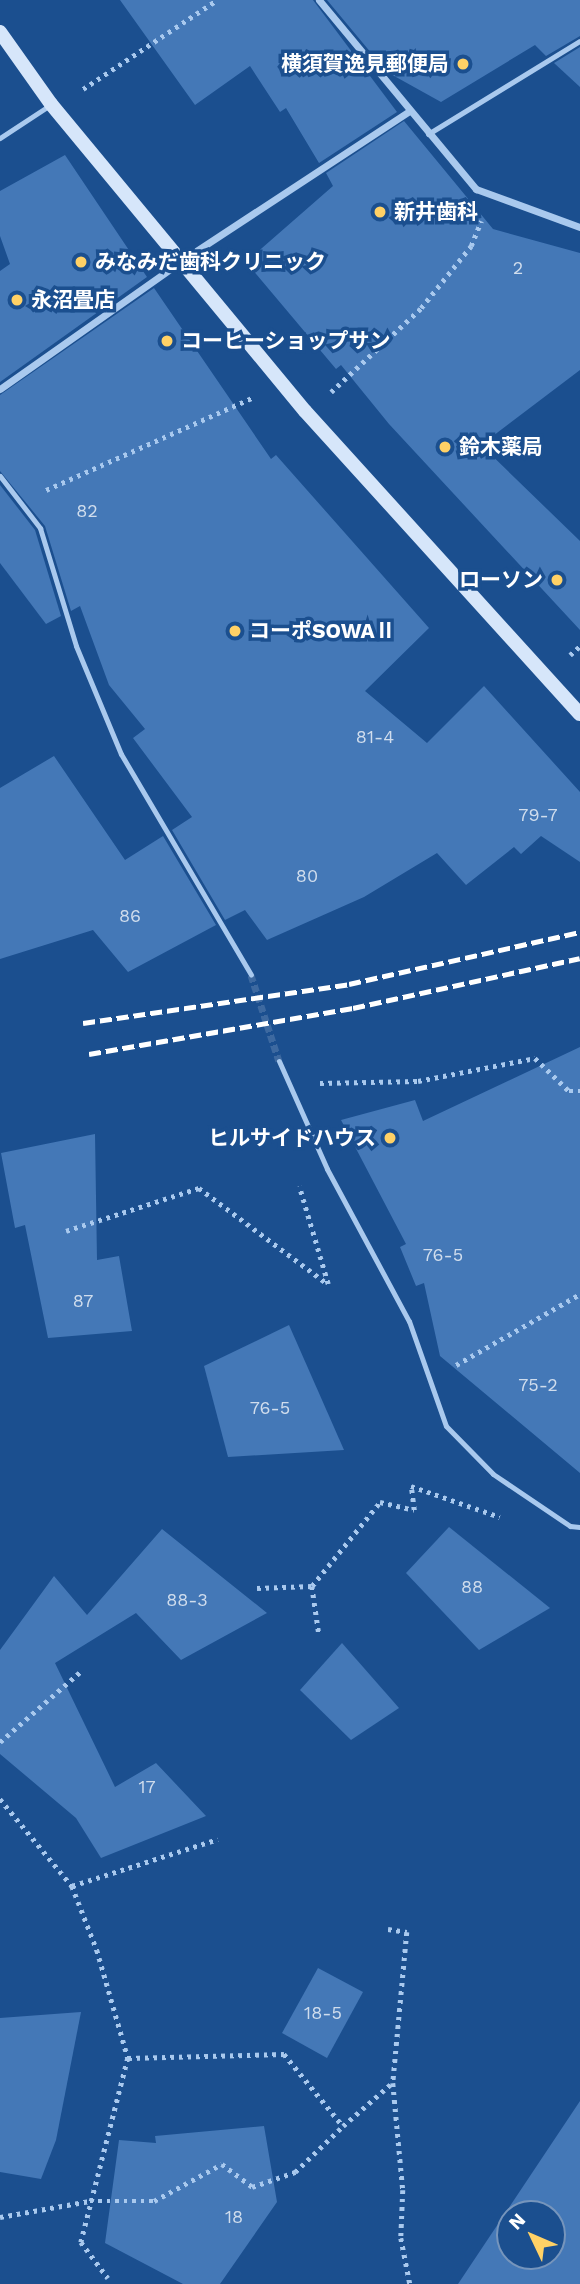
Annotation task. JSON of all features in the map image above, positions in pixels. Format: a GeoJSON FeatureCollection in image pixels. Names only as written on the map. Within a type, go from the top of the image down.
{"type":"FeatureCollection","features":[{"type":"Feature","properties":{"kind":"street"},"geometry":{"type":"LineString","coordinates":[[319,0],[428,134],[477,189],[580,227]]}},
{"type":"Feature","properties":{"kind":"street"},"geometry":{"type":"LineString","coordinates":[[0,32],[53,106],[184,259],[305,411],[580,714]]}},
{"type":"Feature","properties":{"kind":"street"},"geometry":{"type":"LineString","coordinates":[[0,389],[184,259],[409,111]]}},
{"type":"Feature","properties":{"kind":"lane"},"geometry":{"type":"LineString","coordinates":[[428,134],[580,41]]}},
{"type":"Feature","properties":{"kind":"lane"},"geometry":{"type":"LineString","coordinates":[[0,138],[53,106]]}},
{"type":"Feature","properties":{"kind":"lane"},"geometry":{"type":"LineString","coordinates":[[0,476],[40,528],[76,646],[121,754],[251,975]]}},
{"type":"Feature","properties":{"kind":"lane"},"geometry":{"type":"LineString","coordinates":[[279,1061],[327,1169],[409,1321],[427,1380],[446,1426],[493,1474],[580,1527]]}},
{"type":"Feature","properties":{"kind":"path"},"geometry":{"type":"LineString","coordinates":[[53,106],[216,0]]}},
{"type":"Feature","properties":{"kind":"path"},"geometry":{"type":"LineString","coordinates":[[305,411],[344,383],[421,308],[471,246],[492,195]]}},
{"type":"Feature","properties":{"kind":"path"},"geometry":{"type":"LineString","coordinates":[[20,501],[282,382]]}},
{"type":"Feature","properties":{"kind":"path"},"geometry":{"type":"LineString","coordinates":[[290,1085],[418,1081],[536,1058],[569,1091],[580,1091]]}},
{"type":"Feature","properties":{"kind":"path"},"geometry":{"type":"LineString","coordinates":[[66,1231],[199,1188],[328,1284],[297,1177]]}},
{"type":"Feature","properties":{"kind":"path"},"geometry":{"type":"LineString","coordinates":[[427,1380],[528,1328],[580,1294]]}},
{"type":"Feature","properties":{"kind":"path"},"geometry":{"type":"LineString","coordinates":[[319,1634],[312,1586],[380,1502],[414,1510]]}},
{"type":"Feature","properties":{"kind":"path"},"geometry":{"type":"LineString","coordinates":[[257,1588],[312,1586]]}},
{"type":"Feature","properties":{"kind":"path"},"geometry":{"type":"LineString","coordinates":[[0,1742],[81,1671]]}},
{"type":"Feature","properties":{"kind":"path"},"geometry":{"type":"LineString","coordinates":[[0,1799],[72,1885],[97,1950],[128,2057],[82,2242],[108,2278]]}},
{"type":"Feature","properties":{"kind":"path"},"geometry":{"type":"LineString","coordinates":[[72,1885],[218,1839]]}},
{"type":"Feature","properties":{"kind":"path"},"geometry":{"type":"LineString","coordinates":[[388,1928],[407,1932],[393,2083],[403,2190],[401,2238],[410,2284]]}},
{"type":"Feature","properties":{"kind":"path"},"geometry":{"type":"LineString","coordinates":[[128,2057],[284,2053],[343,2126]]}},
{"type":"Feature","properties":{"kind":"path"},"geometry":{"type":"LineString","coordinates":[[0,2217],[90,2202],[154,2201],[222,2164],[252,2187],[295,2172],[393,2083]]}},
{"type":"Feature","properties":{"kind":"building"},"geometry":{"type":"Polygon","coordinates":[[[120,0],[313,0],[397,112],[319,163],[286,108],[280,112],[250,66],[195,105],[120,0]]]}},
{"type":"Feature","properties":{"kind":"building"},"geometry":{"type":"Polygon","coordinates":[[[327,0],[580,0],[580,36],[546,56],[535,45],[441,102],[387,72],[327,0]]]}},
{"type":"Feature","properties":{"kind":"building"},"geometry":{"type":"Polygon","coordinates":[[[580,47],[580,87],[554,63],[580,47]]]}},
{"type":"Feature","properties":{"kind":"building"},"geometry":{"type":"Polygon","coordinates":[[[404,121],[493,229],[580,253],[580,370],[481,445],[580,541],[580,630],[389,424],[341,365],[336,369],[246,262],[333,186],[326,173],[404,121]]]}},
{"type":"Feature","properties":{"kind":"building"},"geometry":{"type":"Polygon","coordinates":[[[65,155],[147,277],[0,382],[0,271],[10,264],[0,236],[0,191],[65,155]]]}},
{"type":"Feature","properties":{"kind":"building"},"geometry":{"type":"Polygon","coordinates":[[[154,288],[271,459],[276,455],[429,628],[365,691],[427,743],[484,686],[580,792],[580,862],[541,836],[521,854],[514,847],[466,885],[437,853],[364,897],[267,940],[245,910],[225,920],[172,830],[192,817],[133,738],[145,729],[109,685],[80,606],[71,611],[45,526],[0,471],[0,395],[154,288]]]}},
{"type":"Feature","properties":{"kind":"building"},"geometry":{"type":"Polygon","coordinates":[[[0,485],[35,530],[61,616],[46,624],[0,563],[0,485]]]}},
{"type":"Feature","properties":{"kind":"building"},"geometry":{"type":"Polygon","coordinates":[[[54,756],[125,860],[163,836],[216,925],[128,972],[93,930],[0,959],[0,788],[54,756]]]}},
{"type":"Feature","properties":{"kind":"building"},"geometry":{"type":"Polygon","coordinates":[[[580,1047],[580,1473],[440,1356],[424,1283],[416,1286],[400,1247],[406,1244],[341,1120],[415,1100],[423,1121],[580,1047]]]}},
{"type":"Feature","properties":{"kind":"building"},"geometry":{"type":"Polygon","coordinates":[[[95,1134],[97,1260],[119,1256],[132,1331],[48,1338],[25,1225],[15,1228],[1,1153],[95,1134]]]}},
{"type":"Feature","properties":{"kind":"building"},"geometry":{"type":"Polygon","coordinates":[[[289,1325],[344,1450],[228,1457],[204,1366],[289,1325]]]}},
{"type":"Feature","properties":{"kind":"building"},"geometry":{"type":"Polygon","coordinates":[[[449,1527],[550,1608],[479,1650],[406,1573],[449,1527]]]}},
{"type":"Feature","properties":{"kind":"building"},"geometry":{"type":"Polygon","coordinates":[[[162,1529],[267,1613],[181,1660],[136,1613],[55,1663],[115,1787],[156,1763],[206,1816],[101,1858],[76,1818],[0,1754],[0,1650],[54,1576],[87,1615],[162,1529]]]}},
{"type":"Feature","properties":{"kind":"building"},"geometry":{"type":"Polygon","coordinates":[[[342,1643],[399,1708],[351,1740],[300,1690],[342,1643]]]}},
{"type":"Feature","properties":{"kind":"building"},"geometry":{"type":"Polygon","coordinates":[[[318,1968],[363,1992],[327,2058],[282,2033],[318,1968]]]}},
{"type":"Feature","properties":{"kind":"building"},"geometry":{"type":"Polygon","coordinates":[[[81,2012],[56,2140],[41,2179],[0,2172],[0,2018],[81,2012]]]}},
{"type":"Feature","properties":{"kind":"building"},"geometry":{"type":"Polygon","coordinates":[[[580,2101],[580,2284],[458,2284],[496,2227],[496,2270],[566,2270],[566,2200],[514,2200],[580,2101]]]}},
{"type":"Feature","properties":{"kind":"building"},"geometry":{"type":"Polygon","coordinates":[[[264,2126],[277,2202],[220,2284],[183,2284],[105,2243],[119,2140],[156,2143],[155,2136],[264,2126]]]}},
{"type":"Feature","properties":{"kind":"tunnel"},"geometry":{"type":"LineString","coordinates":[[251,975],[279,1061]]}},
{"type":"Feature","properties":{"kind":"railway"},"geometry":{"type":"LineString","coordinates":[[83,1023],[349,984],[580,932]]}},
{"type":"Feature","properties":{"kind":"railway"},"geometry":{"type":"LineString","coordinates":[[89,1054],[353,1008],[580,958]]}},
{"type":"Feature","properties":{"kind":"place","name":"横須賀逸見郵便局"},"geometry":{"type":"Point","coordinates":[463,64]}},
{"type":"Feature","properties":{"kind":"place","name":"新井歯科"},"geometry":{"type":"Point","coordinates":[380,212]}},
{"type":"Feature","properties":{"kind":"place","name":"みなみだ歯科クリニック"},"geometry":{"type":"Point","coordinates":[81,262]}},
{"type":"Feature","properties":{"kind":"place","name":"永沼畳店"},"geometry":{"type":"Point","coordinates":[17,300]}},
{"type":"Feature","properties":{"kind":"place","name":"コーヒーショップサン"},"geometry":{"type":"Point","coordinates":[167,341]}},
{"type":"Feature","properties":{"kind":"place","name":"鈴木薬局"},"geometry":{"type":"Point","coordinates":[445,447]}},
{"type":"Feature","properties":{"kind":"place","name":"ローソン"},"geometry":{"type":"Point","coordinates":[557,580]}},
{"type":"Feature","properties":{"kind":"place","name":"コーポSOWAⅡ"},"geometry":{"type":"Point","coordinates":[235,631]}},
{"type":"Feature","properties":{"kind":"place","name":"ヒルサイドハウス"},"geometry":{"type":"Point","coordinates":[390,1138]}}]}
